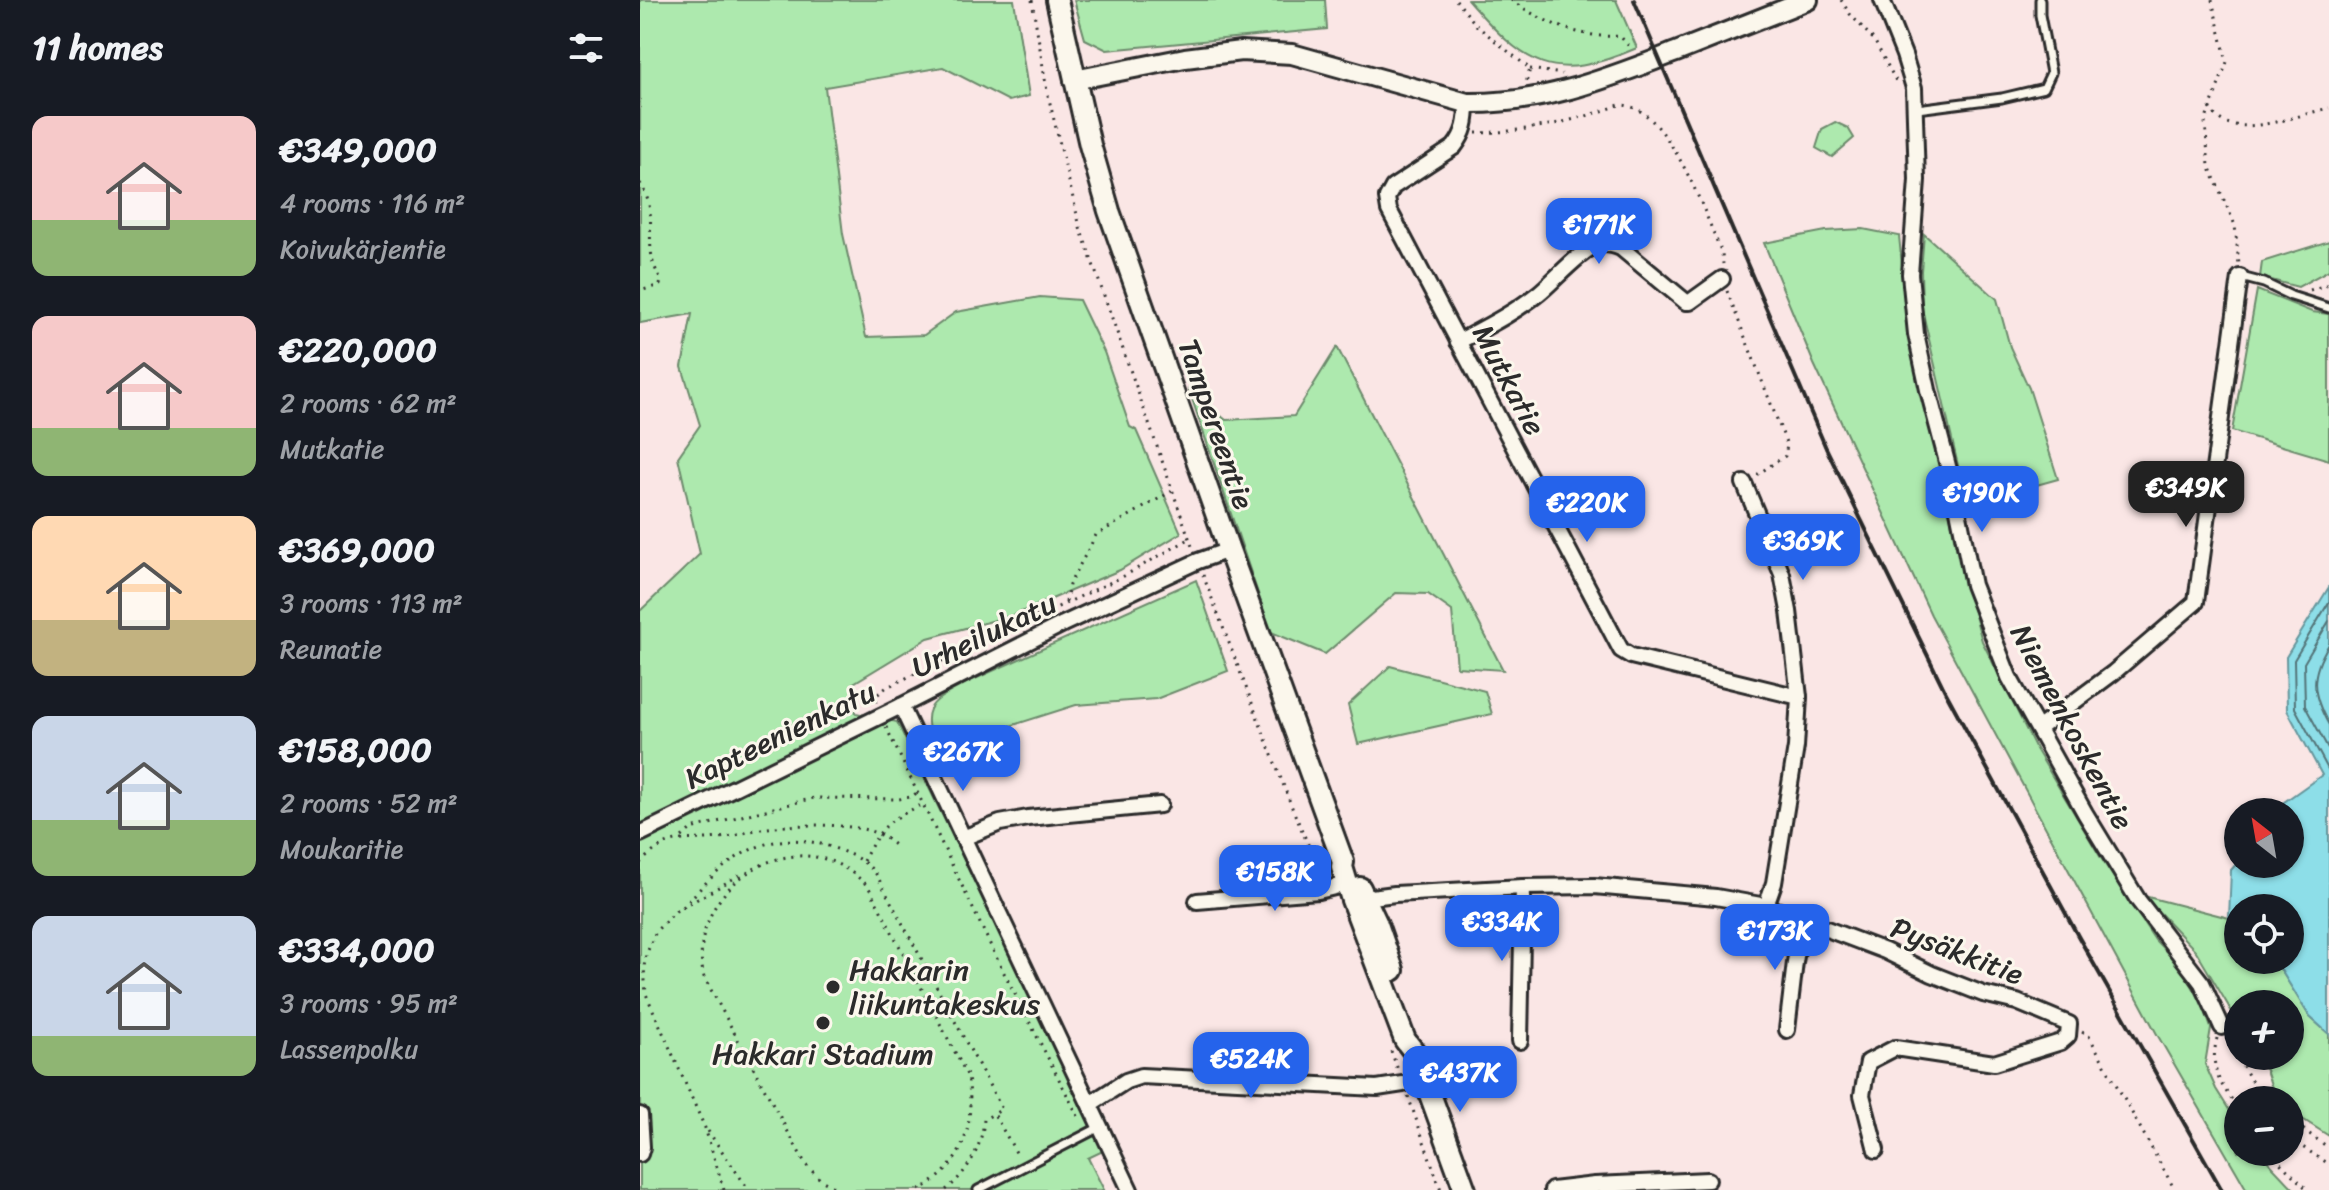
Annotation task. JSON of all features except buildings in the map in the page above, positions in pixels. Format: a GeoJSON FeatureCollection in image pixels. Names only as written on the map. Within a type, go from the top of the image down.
{"type":"FeatureCollection","features":[{"type":"Feature","properties":{"kind":"main road","name":"Tampereentie"},"geometry":{"type":"LineString","coordinates":[[1057,0],[1074,80],[1109,211],[1343,862],[1342,867],[1355,894],[1405,1040],[1415,1053],[1465,1190]]}},
{"type":"Feature","properties":{"kind":"street"},"geometry":{"type":"LineString","coordinates":[[1074,80],[1185,58],[1241,51],[1292,54],[1467,103],[1494,104],[1561,94],[1603,81],[1808,0]]}},
{"type":"Feature","properties":{"kind":"street","name":"Niemenkoskentie"},"geometry":{"type":"LineString","coordinates":[[1882,0],[1914,88],[1917,180],[1910,274],[1916,334],[1953,485],[1973,585],[2009,677],[2085,813],[2138,900],[2202,983],[2222,1027]]}},
{"type":"Feature","properties":{"kind":"street"},"geometry":{"type":"LineString","coordinates":[[1464,133],[1467,103]]}},
{"type":"Feature","properties":{"kind":"street","name":"Mutkatie"},"geometry":{"type":"LineString","coordinates":[[1464,133],[1454,147],[1393,187],[1387,198],[1389,210],[1621,650],[1631,656],[1799,697]]}},
{"type":"Feature","properties":{"kind":"street"},"geometry":{"type":"LineString","coordinates":[[1458,342],[1508,316],[1597,245],[1610,244],[1621,248],[1686,302],[1722,279]]}},
{"type":"Feature","properties":{"kind":"street"},"geometry":{"type":"LineString","coordinates":[[2039,728],[2113,673],[2196,602],[2240,277]]}},
{"type":"Feature","properties":{"kind":"street"},"geometry":{"type":"LineString","coordinates":[[1744,483],[1782,574],[1799,697],[1796,747],[1774,883],[1766,906]]}},
{"type":"Feature","properties":{"kind":"street","name":"Urheilukatu"},"geometry":{"type":"LineString","coordinates":[[1130,1190],[1094,1131],[1090,1104],[901,706],[1063,624],[1198,561],[1229,550]]}},
{"type":"Feature","properties":{"kind":"street","name":"Kapteenienkatu"},"geometry":{"type":"LineString","coordinates":[[640,834],[901,706]]}},
{"type":"Feature","properties":{"kind":"street"},"geometry":{"type":"LineString","coordinates":[[963,838],[1000,823],[1028,818],[1160,805]]}},
{"type":"Feature","properties":{"kind":"street","name":"Pysäkkitie"},"geometry":{"type":"LineString","coordinates":[[1197,901],[1318,891],[1355,894],[1594,886],[1716,897],[1766,906],[1885,951],[1983,994],[2017,1002],[2069,1024]]}},
{"type":"Feature","properties":{"kind":"street"},"geometry":{"type":"LineString","coordinates":[[1520,1041],[1523,887]]}},
{"type":"Feature","properties":{"kind":"street"},"geometry":{"type":"LineString","coordinates":[[1787,1030],[1802,920]]}},
{"type":"Feature","properties":{"kind":"street"},"geometry":{"type":"LineString","coordinates":[[1876,1150],[1862,1095],[1868,1062],[1895,1048],[1994,1063],[2061,1042],[2068,1036],[2069,1024]]}},
{"type":"Feature","properties":{"kind":"street"},"geometry":{"type":"LineString","coordinates":[[1090,1104],[1126,1081],[1141,1076],[1377,1088],[1403,1084]]}},
{"type":"Feature","properties":{"kind":"street"},"geometry":{"type":"LineString","coordinates":[[640,1115],[640,1154]]}},
{"type":"Feature","properties":{"kind":"street"},"geometry":{"type":"LineString","coordinates":[[1552,1190],[1708,1180]]}},
{"type":"Feature","properties":{"kind":"lane"},"geometry":{"type":"LineString","coordinates":[[1917,109],[2002,98],[2044,88],[2051,73],[2040,0]]}},
{"type":"Feature","properties":{"kind":"lane"},"geometry":{"type":"LineString","coordinates":[[2240,277],[2329,308]]}},
{"type":"Feature","properties":{"kind":"lane"},"geometry":{"type":"LineString","coordinates":[[978,1190],[1094,1131]]}},
{"type":"Feature","properties":{"kind":"path"},"geometry":{"type":"LineString","coordinates":[[1032,0],[1047,91],[1080,227],[1198,561]]}},
{"type":"Feature","properties":{"kind":"path"},"geometry":{"type":"LineString","coordinates":[[1456,0],[1477,26],[1504,48]]}},
{"type":"Feature","properties":{"kind":"path"},"geometry":{"type":"LineString","coordinates":[[1511,0],[1570,31],[1605,37],[1620,36],[1635,54]]}},
{"type":"Feature","properties":{"kind":"path"},"geometry":{"type":"LineString","coordinates":[[1841,0],[1874,40],[1901,90],[1917,109]]}},
{"type":"Feature","properties":{"kind":"path"},"geometry":{"type":"LineString","coordinates":[[2212,0],[2227,62],[2205,122],[2209,166],[2235,225],[2240,277]]}},
{"type":"Feature","properties":{"kind":"path"},"geometry":{"type":"LineString","coordinates":[[1464,133],[1500,132],[1557,124],[1629,104],[1636,106],[1662,129],[1675,150],[1722,253],[1722,279],[1787,445],[1785,456],[1744,483]]}},
{"type":"Feature","properties":{"kind":"path"},"geometry":{"type":"LineString","coordinates":[[2209,108],[2219,119],[2238,125],[2276,123],[2329,108]]}},
{"type":"Feature","properties":{"kind":"path"},"geometry":{"type":"LineString","coordinates":[[640,183],[649,197],[651,254],[661,281],[660,285],[640,291]]}},
{"type":"Feature","properties":{"kind":"path"},"geometry":{"type":"LineString","coordinates":[[1066,603],[1069,585],[1096,535],[1174,490]]}},
{"type":"Feature","properties":{"kind":"path"},"geometry":{"type":"LineString","coordinates":[[1094,1131],[999,963],[876,707],[876,697],[887,687],[1124,576],[1189,539]]}},
{"type":"Feature","properties":{"kind":"path"},"geometry":{"type":"LineString","coordinates":[[681,839],[690,830],[701,826],[814,798],[899,799],[918,792]]}},
{"type":"Feature","properties":{"kind":"path"},"geometry":{"type":"LineString","coordinates":[[863,861],[878,833],[890,820],[923,804]]}},
{"type":"Feature","properties":{"kind":"path"},"geometry":{"type":"LineString","coordinates":[[640,863],[663,845],[681,839],[721,838],[799,825],[865,829],[878,833],[898,848]]}},
{"type":"Feature","properties":{"kind":"path"},"geometry":{"type":"LineString","coordinates":[[683,907],[724,865],[767,843],[798,840],[817,843],[863,861],[876,874],[1002,1109],[984,1119],[983,1136],[966,1168],[946,1190]]}},
{"type":"Feature","properties":{"kind":"path"},"geometry":{"type":"LineString","coordinates":[[724,1190],[705,1128],[646,994],[646,955],[656,931],[676,911],[747,872],[793,856],[820,858],[843,866],[868,886],[968,1077],[969,1121],[961,1148],[943,1174],[919,1190]]}},
{"type":"Feature","properties":{"kind":"path"},"geometry":{"type":"LineString","coordinates":[[747,872],[728,888],[705,926],[701,962],[704,977],[806,1165],[821,1180],[840,1190]]}},
{"type":"Feature","properties":{"kind":"path"},"geometry":{"type":"LineString","coordinates":[[640,992],[646,994]]}},
{"type":"Feature","properties":{"kind":"path"},"geometry":{"type":"LineString","coordinates":[[2069,1024],[2089,1036],[2175,1190]]}},
{"type":"Feature","properties":{"kind":"path"},"geometry":{"type":"LineString","coordinates":[[2222,1027],[2254,1086]]}},
{"type":"Feature","properties":{"kind":"path"},"geometry":{"type":"LineString","coordinates":[[2222,1027],[2214,1055],[2217,1078],[2224,1088]]}},
{"type":"Feature","properties":{"kind":"path"},"geometry":{"type":"LineString","coordinates":[[994,1114],[1024,1167]]}},
{"type":"Feature","properties":{"kind":"path"},"geometry":{"type":"LineString","coordinates":[[705,1128],[749,1190]]}},
{"type":"Feature","properties":{"kind":"path"},"geometry":{"type":"LineString","coordinates":[[2304,1130],[2329,1148]]}},
{"type":"Feature","properties":{"kind":"path"},"geometry":{"type":"LineString","coordinates":[[2304,1148],[2329,1164]]}},
{"type":"Feature","properties":{"kind":"path"},"geometry":{"type":"LineString","coordinates":[[2283,1166],[2308,1190]]}},
{"type":"Feature","properties":{"kind":"green space"},"geometry":{"type":"Polygon","coordinates":[[[640,0],[1014,0],[1029,96],[1009,101],[943,67],[825,87],[843,234],[866,337],[924,335],[956,312],[1040,297],[1079,300],[1104,352],[1130,427],[1136,430],[1181,533],[1120,570],[1014,615],[928,638],[852,684],[856,713],[897,722],[1105,1150],[1088,1158],[1104,1190],[640,1190],[640,611],[700,554],[678,457],[700,425],[682,367],[692,314],[640,323],[640,0]]]}},
{"type":"Feature","properties":{"kind":"green space"},"geometry":{"type":"Polygon","coordinates":[[[1074,0],[1325,0],[1327,29],[1107,50],[1085,39],[1074,0]]]}},
{"type":"Feature","properties":{"kind":"green space"},"geometry":{"type":"Polygon","coordinates":[[[1468,0],[1616,0],[1637,48],[1582,65],[1542,63],[1507,41],[1468,0]]]}},
{"type":"Feature","properties":{"kind":"green space"},"geometry":{"type":"Polygon","coordinates":[[[1835,122],[1848,128],[1854,138],[1832,157],[1816,148],[1822,129],[1835,122]]]}},
{"type":"Feature","properties":{"kind":"green space"},"geometry":{"type":"Polygon","coordinates":[[[1863,229],[1899,236],[1914,363],[1940,459],[1955,543],[1982,641],[2036,749],[2101,858],[2155,940],[2182,968],[2202,1003],[2211,1028],[2205,1064],[2224,1102],[2224,1150],[2158,1036],[1931,615],[1814,364],[1764,243],[1826,231],[1863,229]]]}},
{"type":"Feature","properties":{"kind":"green space"},"geometry":{"type":"Polygon","coordinates":[[[1924,234],[1997,299],[2010,347],[2029,388],[2058,479],[1969,504],[1922,309],[1924,234]]]}},
{"type":"Feature","properties":{"kind":"green space"},"geometry":{"type":"Polygon","coordinates":[[[2329,241],[2329,270],[2298,287],[2260,277],[2262,262],[2329,241]]]}},
{"type":"Feature","properties":{"kind":"green space"},"geometry":{"type":"Polygon","coordinates":[[[2257,290],[2312,312],[2329,314],[2329,460],[2232,431],[2257,290]]]}},
{"type":"Feature","properties":{"kind":"green space"},"geometry":{"type":"Polygon","coordinates":[[[1337,347],[1503,670],[1457,667],[1452,611],[1428,594],[1396,593],[1325,654],[1271,632],[1189,390],[1226,420],[1294,416],[1337,347]]]}},
{"type":"Feature","properties":{"kind":"green space"},"geometry":{"type":"Polygon","coordinates":[[[1196,580],[1228,671],[1156,699],[1076,705],[935,750],[928,714],[931,707],[945,695],[1196,580]]]}},
{"type":"Feature","properties":{"kind":"green space"},"geometry":{"type":"Polygon","coordinates":[[[1390,666],[1485,691],[1492,714],[1358,744],[1348,705],[1390,666]]]}},
{"type":"Feature","properties":{"kind":"green space"},"geometry":{"type":"Polygon","coordinates":[[[2144,896],[2224,917],[2224,974],[2283,974],[2293,990],[2224,990],[2224,998],[2196,951],[2144,896]]]}},
{"type":"Feature","properties":{"kind":"green space"},"geometry":{"type":"Polygon","coordinates":[[[2304,1007],[2329,1034],[2329,1136],[2304,1120],[2304,1086],[2271,1086],[2266,1070],[2304,1070],[2304,1007]]]}},
{"type":"Feature","properties":{"kind":"green space"},"geometry":{"type":"Polygon","coordinates":[[[2233,1166],[2272,1166],[2295,1190],[2247,1190],[2233,1166]]]}},
{"type":"Feature","properties":{"kind":"water"},"geometry":{"type":"Polygon","coordinates":[[[2329,587],[2329,1034],[2304,1007],[2304,990],[2293,990],[2283,974],[2304,974],[2304,894],[2230,894],[2231,878],[2304,878],[2304,798],[2290,798],[2322,775],[2287,710],[2286,657],[2329,587]]]}},
{"type":"Feature","properties":{"kind":"railway"},"geometry":{"type":"LineString","coordinates":[[1634,0],[1826,448],[1945,691],[2078,936],[2222,1190]]}},
{"type":"Feature","properties":{"kind":"place","name":"Hakkarin liikuntakeskus"},"geometry":{"type":"Point","coordinates":[833,987]}},
{"type":"Feature","properties":{"kind":"place","name":"Hakkari Stadium"},"geometry":{"type":"Point","coordinates":[823,1023]}}]}
